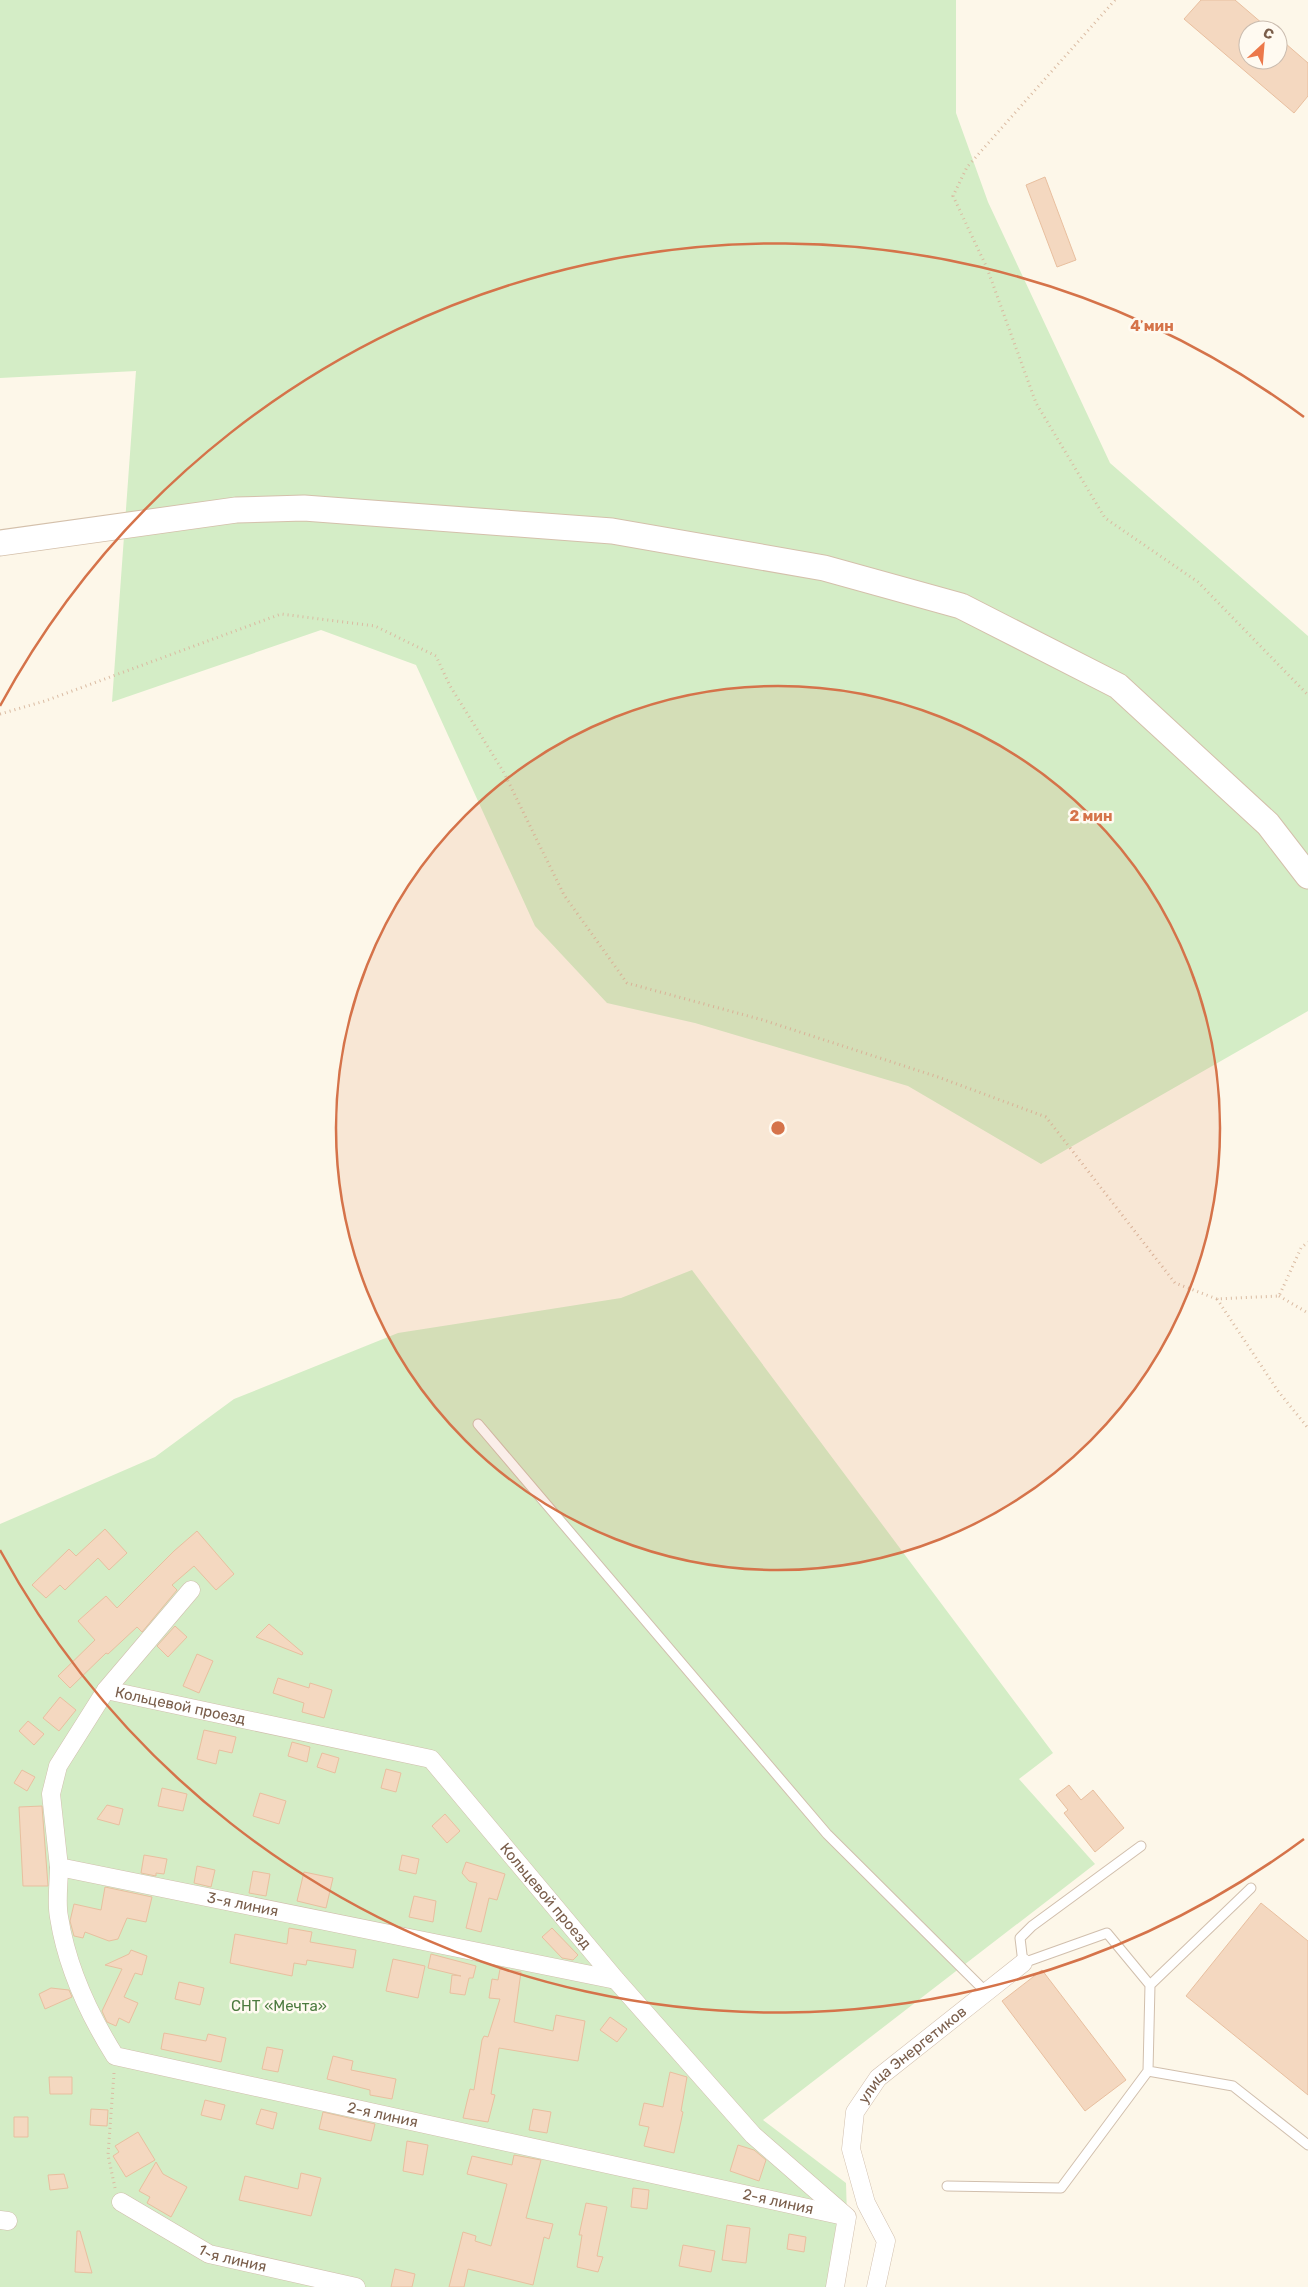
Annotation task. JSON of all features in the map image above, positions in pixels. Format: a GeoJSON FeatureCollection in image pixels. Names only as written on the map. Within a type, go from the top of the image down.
{"type":"FeatureCollection","features":[{"type":"Feature","properties":{"kind":"street"},"geometry":{"type":"LineString","coordinates":[[0,543],[236,510],[304,508],[612,531],[824,568],[961,606],[1118,686],[1268,824],[1308,876]]}},
{"type":"Feature","properties":{"kind":"street"},"geometry":{"type":"LineString","coordinates":[[115,2056],[82,1998],[68,1957],[58,1916],[59,1867],[51,1794],[58,1766],[106,1690],[191,1590]]}},
{"type":"Feature","properties":{"kind":"street","name":"Кольцевой проезд"},"geometry":{"type":"LineString","coordinates":[[106,1690],[431,1759],[616,1980],[753,2135],[847,2217]]}},
{"type":"Feature","properties":{"kind":"street","name":"3-я линия"},"geometry":{"type":"LineString","coordinates":[[59,1867],[616,1980]]}},
{"type":"Feature","properties":{"kind":"street","name":"улица Энергетиков"},"geometry":{"type":"LineString","coordinates":[[876,2287],[886,2241],[866,2203],[851,2149],[855,2112],[878,2078],[1023,1963]]}},
{"type":"Feature","properties":{"kind":"street","name":"2-я линия"},"geometry":{"type":"LineString","coordinates":[[115,2056],[847,2217]]}},
{"type":"Feature","properties":{"kind":"street","name":"1-я линия"},"geometry":{"type":"LineString","coordinates":[[121,2202],[209,2254],[305,2282],[356,2287]]}},
{"type":"Feature","properties":{"kind":"street"},"geometry":{"type":"LineString","coordinates":[[834,2287],[847,2217]]}},
{"type":"Feature","properties":{"kind":"lane"},"geometry":{"type":"LineString","coordinates":[[478,1424],[827,1834],[986,1992]]}},
{"type":"Feature","properties":{"kind":"lane"},"geometry":{"type":"LineString","coordinates":[[947,2186],[1061,2188],[1148,2071],[1150,1985],[1107,1933],[1023,1963],[1020,1938],[1032,1926],[1141,1846]]}},
{"type":"Feature","properties":{"kind":"lane"},"geometry":{"type":"LineString","coordinates":[[1150,1985],[1251,1888]]}},
{"type":"Feature","properties":{"kind":"lane"},"geometry":{"type":"LineString","coordinates":[[1148,2071],[1233,2086],[1308,2144]]}},
{"type":"Feature","properties":{"kind":"path"},"geometry":{"type":"LineString","coordinates":[[1115,0],[967,167],[953,196],[987,268],[1036,403],[1105,518],[1198,582],[1308,695]]}},
{"type":"Feature","properties":{"kind":"path"},"geometry":{"type":"LineString","coordinates":[[0,714],[45,701],[281,614],[375,626],[436,656],[450,686],[503,771],[564,895],[627,983],[763,1020],[938,1077],[1046,1117],[1175,1283],[1217,1299],[1279,1296],[1308,1313]]}},
{"type":"Feature","properties":{"kind":"path"},"geometry":{"type":"LineString","coordinates":[[1279,1296],[1301,1248],[1308,1242]]}},
{"type":"Feature","properties":{"kind":"path"},"geometry":{"type":"LineString","coordinates":[[1217,1299],[1278,1391],[1308,1428]]}},
{"type":"Feature","properties":{"kind":"path"},"geometry":{"type":"LineString","coordinates":[[115,2056],[108,2155],[114,2186],[121,2202]]}},
{"type":"Feature","properties":{"kind":"green space"},"geometry":{"type":"Polygon","coordinates":[[[0,0],[956,0],[956,113],[988,202],[1110,463],[1308,636],[1308,1011],[1041,1164],[908,1086],[695,1023],[607,1003],[535,926],[416,665],[321,630],[112,702],[136,371],[0,378],[0,0]]]}},
{"type":"Feature","properties":{"kind":"green space","name":"СНТ «Мечта»"},"geometry":{"type":"Polygon","coordinates":[[[692,1270],[1053,1753],[1019,1779],[1095,1864],[763,2120],[846,2183],[847,2217],[835,2287],[0,2287],[0,1524],[155,1457],[234,1399],[398,1333],[621,1298],[692,1270]]]}},
{"type":"Feature","properties":{"kind":"building"},"geometry":{"type":"Polygon","coordinates":[[[1201,0],[1235,0],[1258,20],[1238,20],[1238,65],[1184,19],[1201,0]]]}},
{"type":"Feature","properties":{"kind":"building"},"geometry":{"type":"Polygon","coordinates":[[[1288,46],[1308,63],[1308,96],[1294,113],[1244,70],[1288,70],[1288,46]]]}},
{"type":"Feature","properties":{"kind":"building"},"geometry":{"type":"Polygon","coordinates":[[[1045,177],[1076,260],[1057,267],[1026,185],[1045,177]]]}},
{"type":"Feature","properties":{"kind":"building"},"geometry":{"type":"Polygon","coordinates":[[[105,1529],[127,1553],[109,1570],[98,1558],[65,1590],[60,1585],[46,1598],[32,1585],[69,1549],[76,1556],[105,1529]]]}},
{"type":"Feature","properties":{"kind":"building"},"geometry":{"type":"Polygon","coordinates":[[[197,1531],[234,1574],[216,1590],[194,1566],[172,1585],[177,1590],[142,1632],[137,1627],[108,1654],[106,1653],[70,1688],[58,1676],[95,1640],[78,1621],[106,1596],[117,1608],[174,1551],[197,1531]]]}},
{"type":"Feature","properties":{"kind":"building"},"geometry":{"type":"Polygon","coordinates":[[[269,1624],[303,1653],[302,1655],[256,1637],[269,1624]]]}},
{"type":"Feature","properties":{"kind":"building"},"geometry":{"type":"Polygon","coordinates":[[[175,1626],[187,1637],[168,1657],[157,1646],[175,1626]]]}},
{"type":"Feature","properties":{"kind":"building"},"geometry":{"type":"Polygon","coordinates":[[[197,1654],[213,1661],[199,1693],[183,1686],[197,1654]]]}},
{"type":"Feature","properties":{"kind":"building"},"geometry":{"type":"Polygon","coordinates":[[[278,1678],[309,1688],[310,1683],[332,1690],[324,1718],[302,1712],[304,1703],[273,1693],[278,1678]]]}},
{"type":"Feature","properties":{"kind":"building"},"geometry":{"type":"Polygon","coordinates":[[[60,1697],[76,1710],[59,1731],[43,1718],[60,1697]]]}},
{"type":"Feature","properties":{"kind":"building"},"geometry":{"type":"Polygon","coordinates":[[[28,1721],[44,1734],[34,1745],[19,1731],[28,1721]]]}},
{"type":"Feature","properties":{"kind":"building"},"geometry":{"type":"Polygon","coordinates":[[[204,1730],[236,1737],[232,1753],[219,1750],[216,1764],[197,1759],[204,1730]]]}},
{"type":"Feature","properties":{"kind":"building"},"geometry":{"type":"Polygon","coordinates":[[[292,1742],[310,1747],[307,1762],[288,1756],[292,1742]]]}},
{"type":"Feature","properties":{"kind":"building"},"geometry":{"type":"Polygon","coordinates":[[[322,1753],[339,1758],[335,1773],[317,1767],[322,1753]]]}},
{"type":"Feature","properties":{"kind":"building"},"geometry":{"type":"Polygon","coordinates":[[[386,1769],[401,1773],[396,1792],[381,1788],[386,1769]]]}},
{"type":"Feature","properties":{"kind":"building"},"geometry":{"type":"Polygon","coordinates":[[[22,1770],[35,1777],[27,1791],[14,1783],[22,1770]]]}},
{"type":"Feature","properties":{"kind":"building"},"geometry":{"type":"Polygon","coordinates":[[[1069,1785],[1081,1800],[1093,1790],[1124,1828],[1095,1852],[1064,1813],[1068,1810],[1056,1795],[1069,1785]]]}},
{"type":"Feature","properties":{"kind":"building"},"geometry":{"type":"Polygon","coordinates":[[[162,1788],[187,1794],[183,1811],[158,1806],[162,1788]]]}},
{"type":"Feature","properties":{"kind":"building"},"geometry":{"type":"Polygon","coordinates":[[[260,1793],[286,1801],[279,1824],[253,1816],[260,1793]]]}},
{"type":"Feature","properties":{"kind":"building"},"geometry":{"type":"Polygon","coordinates":[[[107,1805],[123,1809],[119,1825],[97,1819],[107,1805]]]}},
{"type":"Feature","properties":{"kind":"building"},"geometry":{"type":"Polygon","coordinates":[[[42,1806],[48,1886],[23,1886],[19,1807],[42,1806]]]}},
{"type":"Feature","properties":{"kind":"building"},"geometry":{"type":"Polygon","coordinates":[[[445,1814],[460,1831],[447,1843],[432,1826],[445,1814]]]}},
{"type":"Feature","properties":{"kind":"building"},"geometry":{"type":"Polygon","coordinates":[[[144,1855],[167,1859],[164,1874],[156,1873],[156,1876],[141,1873],[144,1855]]]}},
{"type":"Feature","properties":{"kind":"building"},"geometry":{"type":"Polygon","coordinates":[[[402,1855],[419,1859],[416,1874],[399,1870],[402,1855]]]}},
{"type":"Feature","properties":{"kind":"building"},"geometry":{"type":"Polygon","coordinates":[[[466,1862],[505,1874],[497,1900],[489,1898],[481,1932],[466,1928],[477,1883],[469,1881],[462,1873],[466,1862]]]}},
{"type":"Feature","properties":{"kind":"building"},"geometry":{"type":"Polygon","coordinates":[[[197,1866],[215,1870],[211,1887],[194,1883],[197,1866]]]}},
{"type":"Feature","properties":{"kind":"building"},"geometry":{"type":"Polygon","coordinates":[[[253,1871],[270,1874],[266,1896],[249,1893],[253,1871]]]}},
{"type":"Feature","properties":{"kind":"building"},"geometry":{"type":"Polygon","coordinates":[[[304,1872],[333,1878],[326,1908],[297,1901],[304,1872]]]}},
{"type":"Feature","properties":{"kind":"building"},"geometry":{"type":"Polygon","coordinates":[[[105,1887],[152,1897],[146,1922],[127,1918],[118,1939],[109,1941],[85,1932],[83,1938],[74,1936],[70,1921],[74,1904],[101,1910],[105,1887]]]}},
{"type":"Feature","properties":{"kind":"building"},"geometry":{"type":"Polygon","coordinates":[[[414,1896],[436,1901],[433,1922],[409,1917],[414,1896]]]}},
{"type":"Feature","properties":{"kind":"building"},"geometry":{"type":"Polygon","coordinates":[[[1261,1903],[1308,1941],[1308,2095],[1186,1996],[1261,1903]]]}},
{"type":"Feature","properties":{"kind":"building"},"geometry":{"type":"Polygon","coordinates":[[[289,1928],[312,1932],[310,1942],[356,1950],[353,1968],[307,1960],[306,1965],[294,1963],[292,1976],[230,1963],[235,1934],[287,1944],[289,1928]]]}},
{"type":"Feature","properties":{"kind":"building"},"geometry":{"type":"Polygon","coordinates":[[[552,1928],[578,1955],[573,1960],[562,1958],[542,1937],[552,1928]]]}},
{"type":"Feature","properties":{"kind":"building"},"geometry":{"type":"Polygon","coordinates":[[[131,1950],[147,1956],[142,1975],[135,1973],[124,1997],[138,2003],[129,2023],[119,2018],[116,2026],[107,2022],[102,2011],[122,1969],[105,1965],[129,1954],[131,1950]]]}},
{"type":"Feature","properties":{"kind":"building"},"geometry":{"type":"Polygon","coordinates":[[[431,1954],[476,1966],[473,1978],[469,1978],[465,1995],[450,1993],[452,1975],[461,1976],[428,1968],[431,1954]]]}},
{"type":"Feature","properties":{"kind":"building"},"geometry":{"type":"Polygon","coordinates":[[[393,1959],[425,1966],[418,1998],[386,1991],[393,1959]]]}},
{"type":"Feature","properties":{"kind":"building"},"geometry":{"type":"Polygon","coordinates":[[[500,1969],[521,1972],[514,2022],[553,2031],[556,2015],[585,2021],[578,2061],[499,2048],[491,2094],[495,2095],[488,2122],[463,2118],[470,2089],[474,2090],[482,2040],[484,2036],[488,2037],[500,1999],[489,1998],[492,1979],[498,1980],[500,1969]]]}},
{"type":"Feature","properties":{"kind":"building"},"geometry":{"type":"Polygon","coordinates":[[[1042,1970],[1126,2080],[1085,2111],[1002,2001],[1042,1970]]]}},
{"type":"Feature","properties":{"kind":"building"},"geometry":{"type":"Polygon","coordinates":[[[179,1982],[204,1988],[200,2005],[175,1999],[179,1982]]]}},
{"type":"Feature","properties":{"kind":"building"},"geometry":{"type":"Polygon","coordinates":[[[51,1988],[69,1990],[72,1997],[45,2009],[39,1994],[51,1988]]]}},
{"type":"Feature","properties":{"kind":"building"},"geometry":{"type":"Polygon","coordinates":[[[610,2017],[627,2029],[617,2042],[600,2030],[610,2017]]]}},
{"type":"Feature","properties":{"kind":"building"},"geometry":{"type":"Polygon","coordinates":[[[164,2033],[206,2041],[208,2034],[226,2038],[221,2062],[161,2049],[164,2033]]]}},
{"type":"Feature","properties":{"kind":"building"},"geometry":{"type":"Polygon","coordinates":[[[267,2047],[283,2050],[278,2072],[262,2069],[267,2047]]]}},
{"type":"Feature","properties":{"kind":"building"},"geometry":{"type":"Polygon","coordinates":[[[333,2056],[353,2061],[351,2070],[396,2079],[392,2099],[370,2095],[370,2090],[327,2079],[333,2056]]]}},
{"type":"Feature","properties":{"kind":"building"},"geometry":{"type":"Polygon","coordinates":[[[670,2072],[687,2077],[681,2111],[683,2112],[674,2153],[644,2146],[649,2127],[639,2125],[644,2103],[663,2107],[670,2072]]]}},
{"type":"Feature","properties":{"kind":"building"},"geometry":{"type":"Polygon","coordinates":[[[49,2077],[72,2077],[72,2094],[50,2094],[49,2077]]]}},
{"type":"Feature","properties":{"kind":"building"},"geometry":{"type":"Polygon","coordinates":[[[205,2100],[225,2105],[221,2120],[201,2115],[205,2100]]]}},
{"type":"Feature","properties":{"kind":"building"},"geometry":{"type":"Polygon","coordinates":[[[91,2109],[108,2110],[107,2126],[90,2125],[91,2109]]]}},
{"type":"Feature","properties":{"kind":"building"},"geometry":{"type":"Polygon","coordinates":[[[261,2109],[277,2113],[273,2129],[256,2124],[261,2109]]]}},
{"type":"Feature","properties":{"kind":"building"},"geometry":{"type":"Polygon","coordinates":[[[533,2109],[551,2112],[547,2133],[529,2130],[533,2109]]]}},
{"type":"Feature","properties":{"kind":"building"},"geometry":{"type":"Polygon","coordinates":[[[323,2112],[375,2124],[371,2141],[319,2129],[323,2112]]]}},
{"type":"Feature","properties":{"kind":"building"},"geometry":{"type":"Polygon","coordinates":[[[14,2117],[28,2117],[28,2137],[14,2137],[14,2117]]]}},
{"type":"Feature","properties":{"kind":"building"},"geometry":{"type":"Polygon","coordinates":[[[138,2132],[155,2160],[126,2177],[113,2156],[119,2152],[115,2146],[138,2132]]]}},
{"type":"Feature","properties":{"kind":"building"},"geometry":{"type":"Polygon","coordinates":[[[407,2141],[428,2145],[423,2175],[403,2171],[407,2141]]]}},
{"type":"Feature","properties":{"kind":"building"},"geometry":{"type":"Polygon","coordinates":[[[738,2145],[754,2150],[766,2160],[759,2181],[730,2171],[738,2145]]]}},
{"type":"Feature","properties":{"kind":"building"},"geometry":{"type":"Polygon","coordinates":[[[514,2155],[541,2160],[526,2218],[553,2224],[549,2239],[544,2237],[533,2285],[468,2269],[464,2287],[449,2287],[463,2232],[476,2236],[475,2241],[491,2246],[507,2184],[467,2174],[472,2156],[512,2165],[514,2155]]]}},
{"type":"Feature","properties":{"kind":"building"},"geometry":{"type":"Polygon","coordinates":[[[156,2162],[163,2174],[187,2187],[171,2217],[147,2203],[150,2197],[139,2191],[156,2162]]]}},
{"type":"Feature","properties":{"kind":"building"},"geometry":{"type":"Polygon","coordinates":[[[301,2173],[321,2178],[311,2216],[239,2200],[245,2176],[298,2189],[301,2173]]]}},
{"type":"Feature","properties":{"kind":"building"},"geometry":{"type":"Polygon","coordinates":[[[64,2174],[68,2188],[50,2190],[48,2175],[64,2174]]]}},
{"type":"Feature","properties":{"kind":"building"},"geometry":{"type":"Polygon","coordinates":[[[633,2188],[649,2190],[647,2209],[631,2207],[633,2188]]]}},
{"type":"Feature","properties":{"kind":"building"},"geometry":{"type":"Polygon","coordinates":[[[586,2203],[607,2207],[597,2256],[603,2257],[598,2272],[577,2267],[582,2235],[579,2235],[586,2203]]]}},
{"type":"Feature","properties":{"kind":"building"},"geometry":{"type":"Polygon","coordinates":[[[727,2225],[750,2228],[746,2263],[722,2260],[727,2225]]]}},
{"type":"Feature","properties":{"kind":"building"},"geometry":{"type":"Polygon","coordinates":[[[77,2231],[80,2231],[92,2273],[75,2272],[77,2231]]]}},
{"type":"Feature","properties":{"kind":"building"},"geometry":{"type":"Polygon","coordinates":[[[789,2234],[806,2237],[804,2252],[787,2249],[789,2234]]]}},
{"type":"Feature","properties":{"kind":"building"},"geometry":{"type":"Polygon","coordinates":[[[683,2245],[715,2251],[711,2272],[679,2266],[683,2245]]]}},
{"type":"Feature","properties":{"kind":"building"},"geometry":{"type":"Polygon","coordinates":[[[395,2269],[415,2274],[412,2287],[391,2287],[395,2269]]]}}]}
